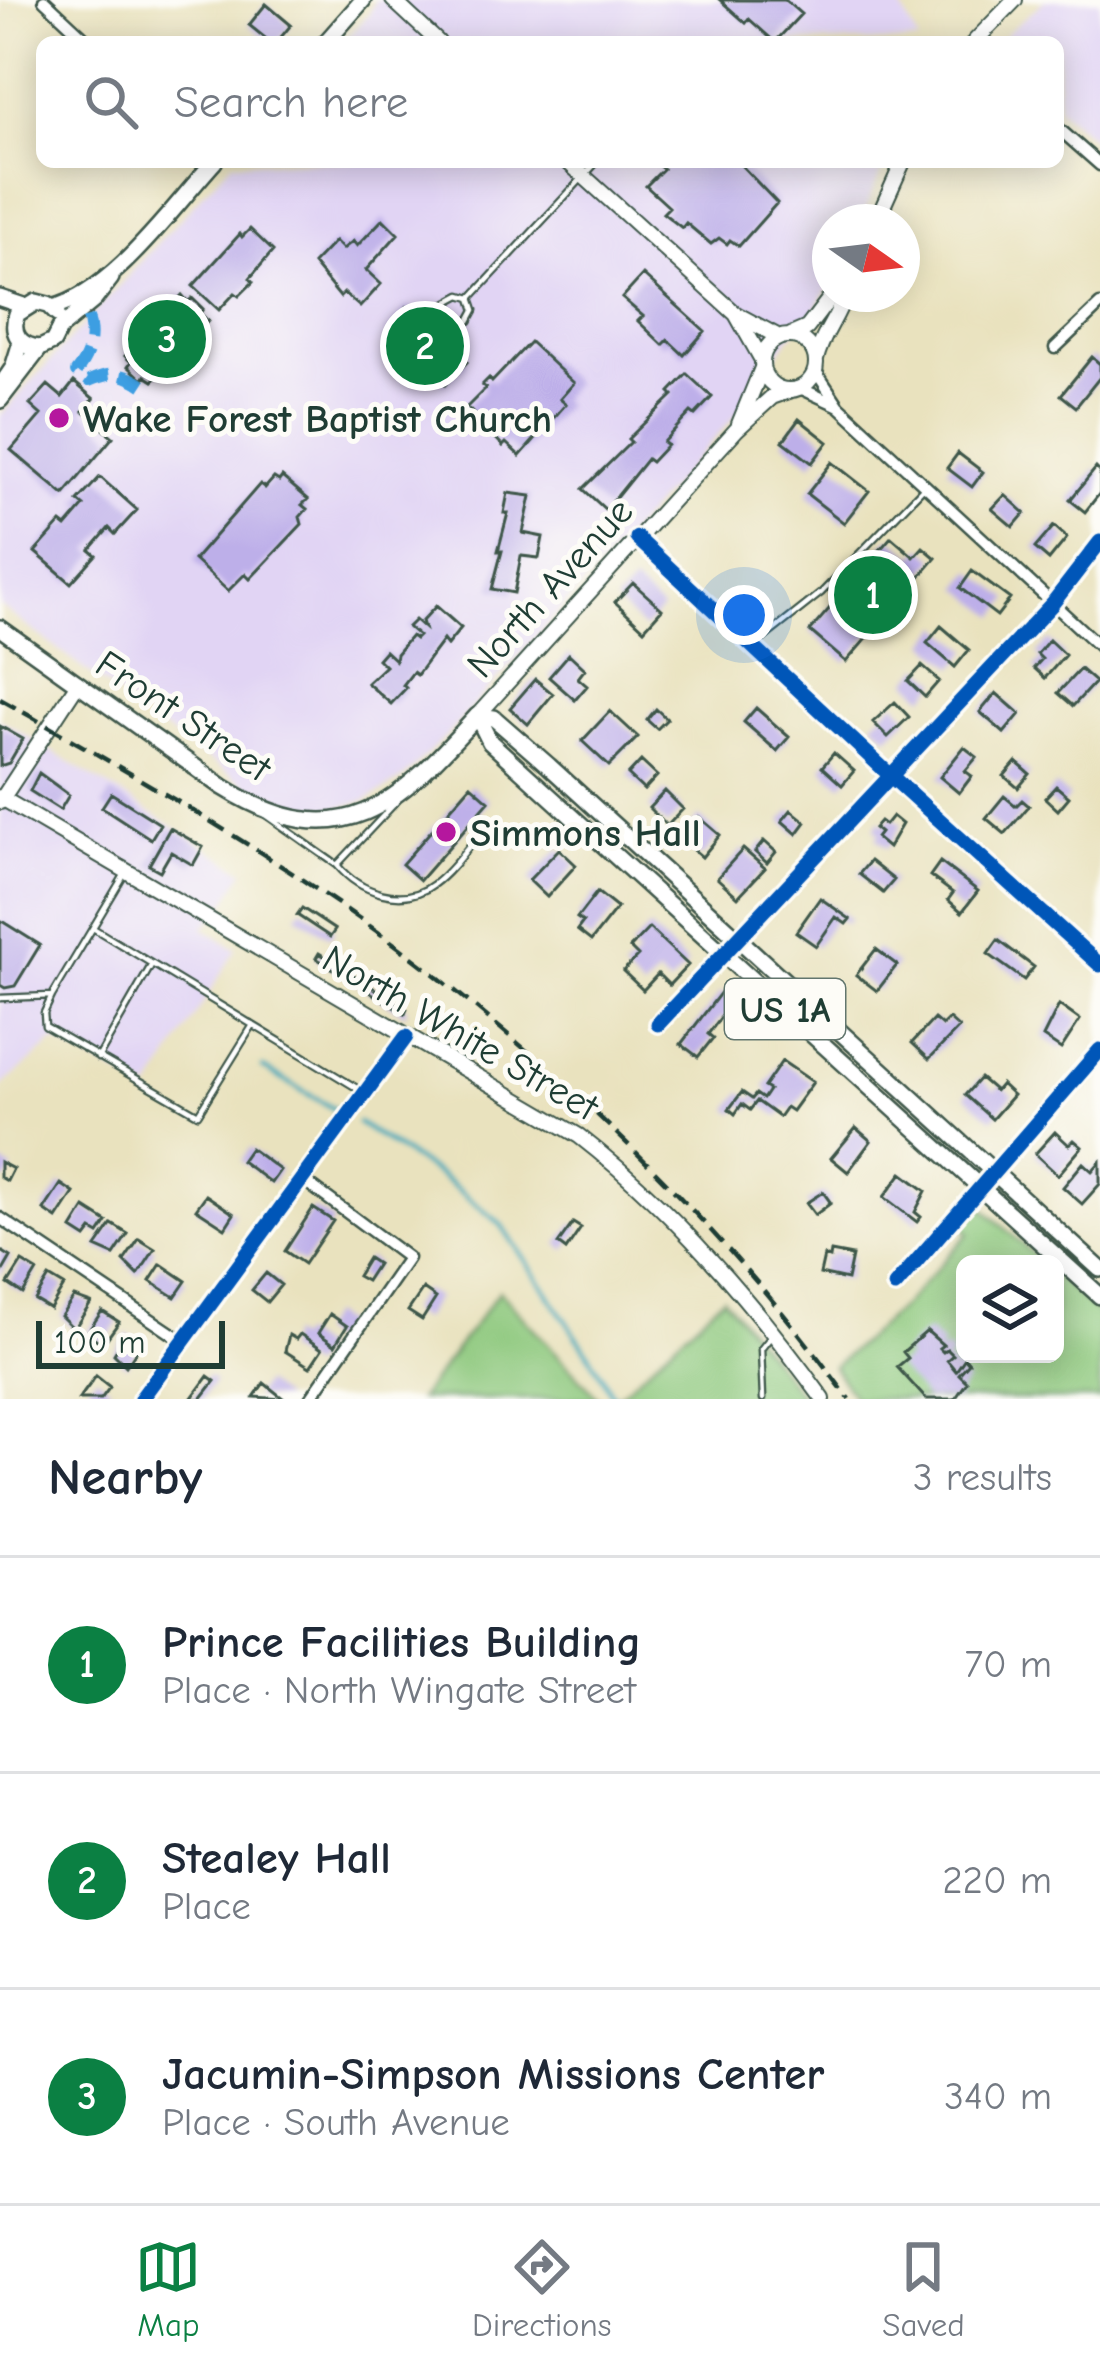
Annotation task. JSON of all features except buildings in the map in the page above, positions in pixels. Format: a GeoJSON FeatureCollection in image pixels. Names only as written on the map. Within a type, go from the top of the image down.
{"type":"FeatureCollection","features":[{"type":"Feature","properties":{"kind":"main road"},"geometry":{"type":"LineString","coordinates":[[331,36],[363,0]]}},
{"type":"Feature","properties":{"kind":"main road"},"geometry":{"type":"LineString","coordinates":[[0,400],[40,348],[104,290],[116,270],[209,168]]}},
{"type":"Feature","properties":{"kind":"main road"},"geometry":{"type":"LineString","coordinates":[[0,298],[52,308],[71,302],[116,270]]}},
{"type":"Feature","properties":{"kind":"main road"},"geometry":{"type":"LineString","coordinates":[[14,324],[24,306]]}},
{"type":"Feature","properties":{"kind":"main road"},"geometry":{"type":"LineString","coordinates":[[52,308],[60,328]]}},
{"type":"Feature","properties":{"kind":"main road"},"geometry":{"type":"LineString","coordinates":[[0,312],[14,324],[21,342],[13,368],[0,387]]}},
{"type":"Feature","properties":{"kind":"main road"},"geometry":{"type":"LineString","coordinates":[[21,342],[40,348]]}},
{"type":"Feature","properties":{"kind":"main road","name":"Front Street"},"geometry":{"type":"LineString","coordinates":[[0,628],[247,802],[289,818],[334,820],[378,808],[408,789]]}},
{"type":"Feature","properties":{"kind":"main road"},"geometry":{"type":"LineString","coordinates":[[477,716],[494,718],[1100,1269]]}},
{"type":"Feature","properties":{"kind":"main road","name":"North Avenue"},"geometry":{"type":"LineString","coordinates":[[408,789],[477,716]]}},
{"type":"Feature","properties":{"kind":"main road","name":"US 1A"},"geometry":{"type":"LineString","coordinates":[[477,716],[490,742],[1100,1296]]}},
{"type":"Feature","properties":{"kind":"street"},"geometry":{"type":"LineString","coordinates":[[44,0],[83,36]]}},
{"type":"Feature","properties":{"kind":"street"},"geometry":{"type":"LineString","coordinates":[[393,0],[432,36]]}},
{"type":"Feature","properties":{"kind":"street"},"geometry":{"type":"LineString","coordinates":[[980,36],[1016,0]]}},
{"type":"Feature","properties":{"kind":"street"},"geometry":{"type":"LineString","coordinates":[[1064,133],[1100,165]]}},
{"type":"Feature","properties":{"kind":"street"},"geometry":{"type":"LineString","coordinates":[[574,168],[736,314],[808,343],[839,406],[1100,647]]}},
{"type":"Feature","properties":{"kind":"street"},"geometry":{"type":"LineString","coordinates":[[884,204],[900,168]]}},
{"type":"Feature","properties":{"kind":"street"},"geometry":{"type":"LineString","coordinates":[[1055,348],[1100,305]]}},
{"type":"Feature","properties":{"kind":"street"},"geometry":{"type":"LineString","coordinates":[[762,364],[768,344],[807,328],[819,312]]}},
{"type":"Feature","properties":{"kind":"street"},"geometry":{"type":"LineString","coordinates":[[796,389],[816,365],[820,342],[839,312]]}},
{"type":"Feature","properties":{"kind":"street"},"geometry":{"type":"LineString","coordinates":[[736,314],[776,387],[796,389],[839,406]]}},
{"type":"Feature","properties":{"kind":"street","name":"North Avenue"},"geometry":{"type":"LineString","coordinates":[[736,429],[762,364]]}},
{"type":"Feature","properties":{"kind":"street","name":"North Avenue"},"geometry":{"type":"LineString","coordinates":[[477,716],[736,429],[772,398],[796,389]]}},
{"type":"Feature","properties":{"kind":"street"},"geometry":{"type":"LineString","coordinates":[[637,538],[1100,965]]}},
{"type":"Feature","properties":{"kind":"street"},"geometry":{"type":"LineString","coordinates":[[658,1024],[1052,604],[1100,542]]}},
{"type":"Feature","properties":{"kind":"street"},"geometry":{"type":"LineString","coordinates":[[1,799],[78,683]]}},
{"type":"Feature","properties":{"kind":"street","name":"North White Street"},"geometry":{"type":"LineString","coordinates":[[1,799],[486,1080],[592,1147],[662,1211],[772,1334],[818,1397]]}},
{"type":"Feature","properties":{"kind":"street"},"geometry":{"type":"LineString","coordinates":[[142,1399],[406,1036]]}},
{"type":"Feature","properties":{"kind":"street"},"geometry":{"type":"LineString","coordinates":[[895,1286],[1100,1050]]}},
{"type":"Feature","properties":{"kind":"street"},"geometry":{"type":"LineString","coordinates":[[302,1179],[408,1259],[310,1399]]}},
{"type":"Feature","properties":{"kind":"street"},"geometry":{"type":"LineString","coordinates":[[0,1218],[183,1341]]}},
{"type":"Feature","properties":{"kind":"lane"},"geometry":{"type":"LineString","coordinates":[[471,298],[592,168]]}},
{"type":"Feature","properties":{"kind":"lane"},"geometry":{"type":"LineString","coordinates":[[460,295],[471,298],[476,310],[469,321],[459,326],[450,323],[444,314],[448,302],[460,295]]}},
{"type":"Feature","properties":{"kind":"lane"},"geometry":{"type":"LineString","coordinates":[[753,647],[821,593],[924,487]]}},
{"type":"Feature","properties":{"kind":"lane"},"geometry":{"type":"LineString","coordinates":[[337,865],[408,789]]}},
{"type":"Feature","properties":{"kind":"lane"},"geometry":{"type":"LineString","coordinates":[[247,802],[337,865],[362,889],[387,894],[415,893],[434,885],[481,832]]}},
{"type":"Feature","properties":{"kind":"lane"},"geometry":{"type":"LineString","coordinates":[[126,872],[52,996],[44,1013],[45,1026],[198,1114],[253,1025]]}},
{"type":"Feature","properties":{"kind":"lane"},"geometry":{"type":"LineString","coordinates":[[93,928],[365,1093]]}},
{"type":"Feature","properties":{"kind":"lane"},"geometry":{"type":"LineString","coordinates":[[97,1059],[152,964]]}},
{"type":"Feature","properties":{"kind":"lane"},"geometry":{"type":"LineString","coordinates":[[0,998],[52,996]]}},
{"type":"Feature","properties":{"kind":"lane"},"geometry":{"type":"LineString","coordinates":[[763,1399],[761,1349],[772,1334]]}},
{"type":"Feature","properties":{"kind":"shaded area"},"geometry":{"type":"Polygon","coordinates":[[[375,0],[898,0],[916,36],[349,36],[375,0]]]}},
{"type":"Feature","properties":{"kind":"shaded area"},"geometry":{"type":"Polygon","coordinates":[[[1045,0],[1100,0],[1100,145],[1064,113],[1064,36],[1005,35],[1045,0]]]}},
{"type":"Feature","properties":{"kind":"shaded area"},"geometry":{"type":"Polygon","coordinates":[[[227,168],[882,168],[867,204],[812,204],[814,312],[791,335],[736,415],[449,733],[401,780],[365,801],[327,810],[291,805],[252,789],[0,606],[0,416],[227,168]]]}},
{"type":"Feature","properties":{"kind":"shaded area"},"geometry":{"type":"Polygon","coordinates":[[[0,719],[244,871],[222,909],[203,928],[236,949],[150,1091],[55,1041],[0,1087],[0,719]]]}},
{"type":"Feature","properties":{"kind":"green space"},"geometry":{"type":"Polygon","coordinates":[[[980,1205],[1033,1255],[956,1255],[956,1363],[1064,1363],[1064,1283],[1100,1315],[1100,1399],[855,1399],[833,1367],[903,1306],[969,1233],[960,1224],[980,1205]]]}},
{"type":"Feature","properties":{"kind":"green space"},"geometry":{"type":"Polygon","coordinates":[[[499,1291],[599,1399],[419,1399],[499,1291]]]}},
{"type":"Feature","properties":{"kind":"green space"},"geometry":{"type":"Polygon","coordinates":[[[723,1297],[804,1399],[615,1399],[723,1297]]]}},
{"type":"Feature","properties":{"kind":"waterway"},"geometry":{"type":"LineString","coordinates":[[263,1068],[341,1113]]}},
{"type":"Feature","properties":{"kind":"waterway"},"geometry":{"type":"LineString","coordinates":[[358,1123],[443,1178],[500,1223],[615,1399]]}},
{"type":"Feature","properties":{"kind":"railway"},"geometry":{"type":"LineString","coordinates":[[0,699],[294,874],[459,994],[566,1086],[667,1184],[762,1288],[849,1399]]}},
{"type":"Feature","properties":{"kind":"marked path"},"geometry":{"type":"LineString","coordinates":[[88,317],[90,346],[76,372],[89,381],[120,375],[148,389]]}},
{"type":"Feature","properties":{"kind":"cycle path"},"geometry":{"type":"LineString","coordinates":[[637,538],[1100,965]]}},
{"type":"Feature","properties":{"kind":"cycle path"},"geometry":{"type":"LineString","coordinates":[[658,1024],[1052,604],[1100,542]]}},
{"type":"Feature","properties":{"kind":"cycle path"},"geometry":{"type":"LineString","coordinates":[[141,1399],[406,1037]]}},
{"type":"Feature","properties":{"kind":"cycle path"},"geometry":{"type":"LineString","coordinates":[[895,1286],[1100,1050]]}},
{"type":"Feature","properties":{"kind":"place","name":"Jacumin-Simpson Missions Center"},"geometry":{"type":"Point","coordinates":[167,339]}},
{"type":"Feature","properties":{"kind":"place","name":"Stealey Hall"},"geometry":{"type":"Point","coordinates":[425,346]}},
{"type":"Feature","properties":{"kind":"place","name":"Wake Forest Baptist Church"},"geometry":{"type":"Point","coordinates":[59,418]}},
{"type":"Feature","properties":{"kind":"place","name":"Prince Facilities Building"},"geometry":{"type":"Point","coordinates":[873,595]}},
{"type":"Feature","properties":{"kind":"place","name":"Simmons Hall"},"geometry":{"type":"Point","coordinates":[446,832]}}]}
